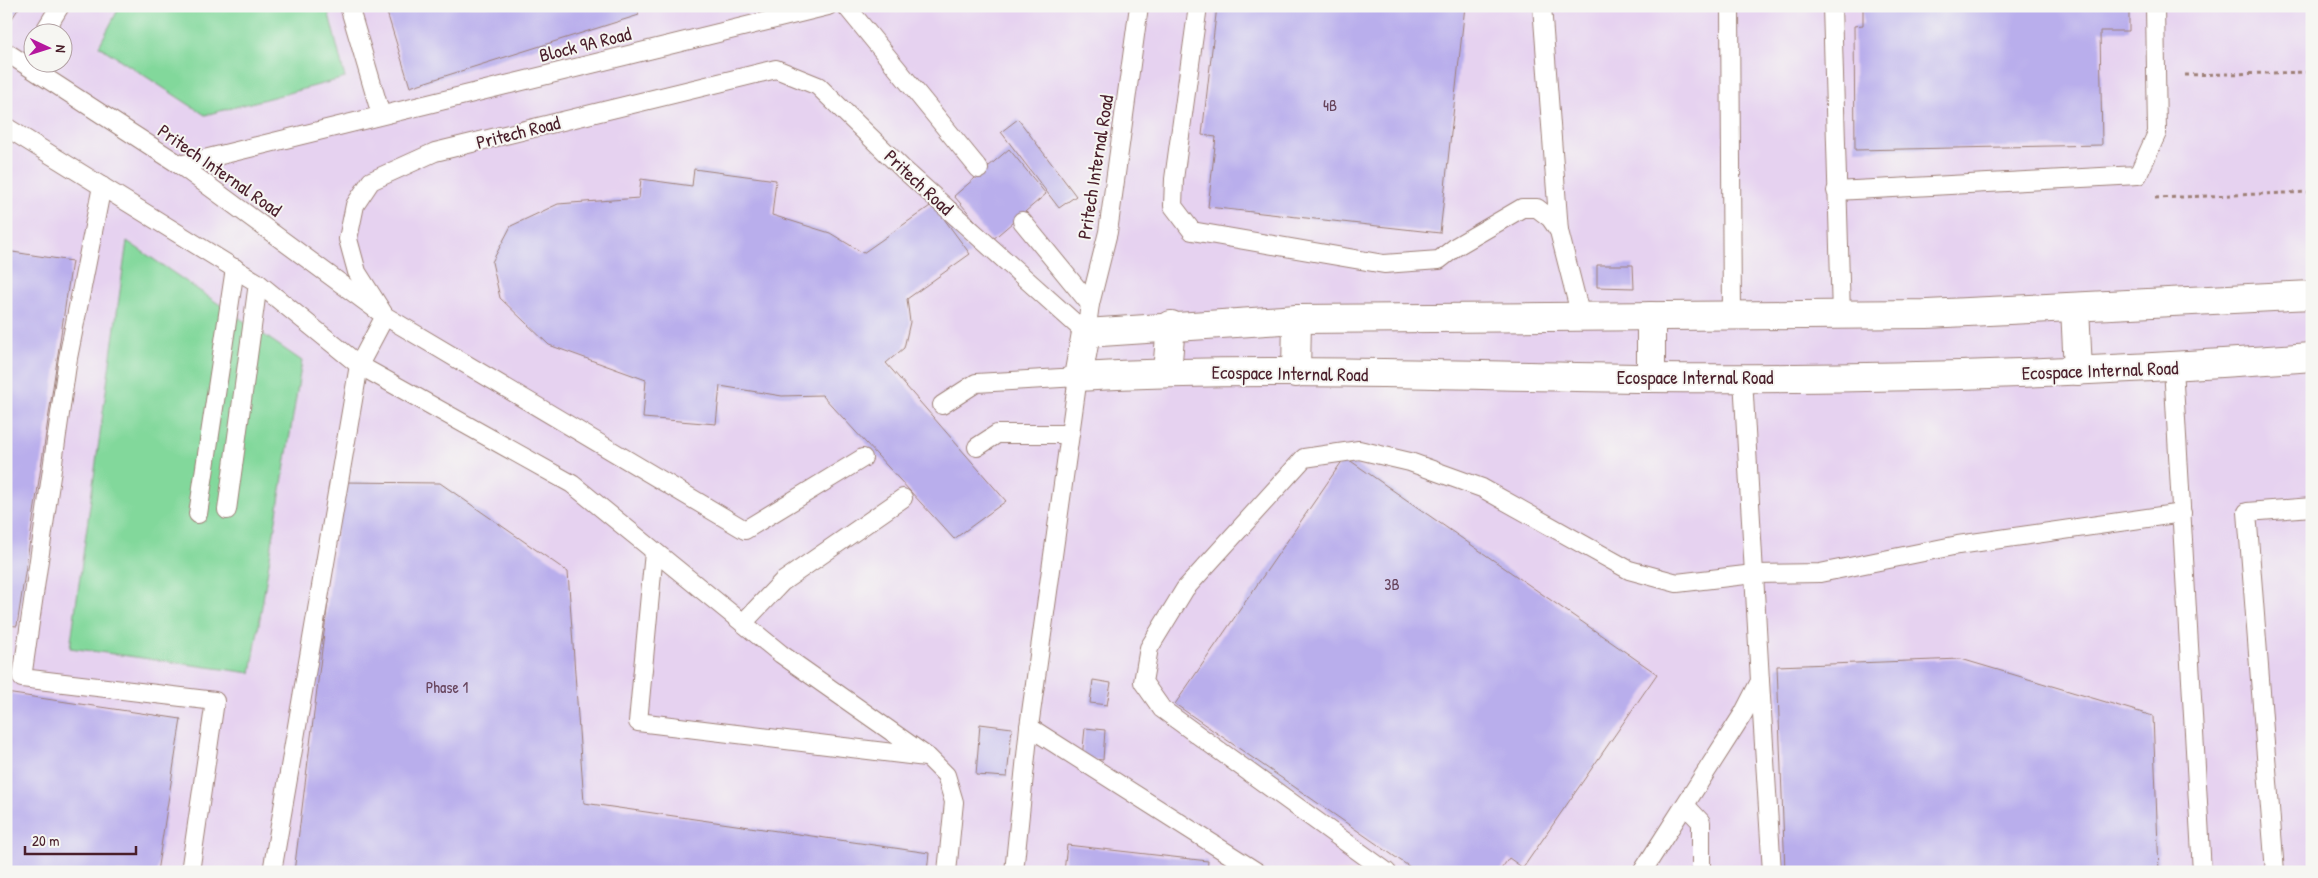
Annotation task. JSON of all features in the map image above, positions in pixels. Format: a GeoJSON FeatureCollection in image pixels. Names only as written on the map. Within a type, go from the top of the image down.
{"type":"FeatureCollection","features":[{"type":"Feature","properties":{"kind":"street"},"geometry":{"type":"LineString","coordinates":[[1078,377],[1086,333],[1171,325],[1297,318],[1927,314],[2312,295]]}},
{"type":"Feature","properties":{"kind":"street"},"geometry":{"type":"LineString","coordinates":[[2075,307],[2078,371]]}},
{"type":"Feature","properties":{"kind":"street"},"geometry":{"type":"LineString","coordinates":[[1651,316],[1651,378]]}},
{"type":"Feature","properties":{"kind":"street"},"geometry":{"type":"LineString","coordinates":[[1296,373],[1297,318]]}},
{"type":"Feature","properties":{"kind":"street"},"geometry":{"type":"LineString","coordinates":[[1168,372],[1171,325]]}},
{"type":"Feature","properties":{"kind":"street","name":"Ecospace Internal Road"},"geometry":{"type":"LineString","coordinates":[[1078,377],[1168,372],[1651,378],[1929,376],[2173,367],[2312,357]]}},
{"type":"Feature","properties":{"kind":"lane"},"geometry":{"type":"LineString","coordinates":[[50,22],[60,6]]}},
{"type":"Feature","properties":{"kind":"lane"},"geometry":{"type":"LineString","coordinates":[[349,6],[380,115]]}},
{"type":"Feature","properties":{"kind":"lane","name":"Block 9A Road"},"geometry":{"type":"LineString","coordinates":[[180,165],[828,6]]}},
{"type":"Feature","properties":{"kind":"lane"},"geometry":{"type":"LineString","coordinates":[[846,6],[980,169]]}},
{"type":"Feature","properties":{"kind":"lane","name":"Pritech Internal Road"},"geometry":{"type":"LineString","coordinates":[[1086,333],[1090,304],[1108,232],[1139,6]]}},
{"type":"Feature","properties":{"kind":"lane"},"geometry":{"type":"LineString","coordinates":[[1198,6],[1174,179],[1173,206],[1192,231],[1384,264],[1439,260],[1457,246],[1522,208],[1537,208],[1550,218],[1559,231]]}},
{"type":"Feature","properties":{"kind":"lane"},"geometry":{"type":"LineString","coordinates":[[1542,6],[1559,231],[1580,317]]}},
{"type":"Feature","properties":{"kind":"lane"},"geometry":{"type":"LineString","coordinates":[[1730,6],[1732,316]]}},
{"type":"Feature","properties":{"kind":"lane"},"geometry":{"type":"LineString","coordinates":[[1832,6],[1841,315]]}},
{"type":"Feature","properties":{"kind":"lane"},"geometry":{"type":"LineString","coordinates":[[1836,191],[2138,176],[2157,133],[2155,6]]}},
{"type":"Feature","properties":{"kind":"lane","name":"Pritech Internal Road"},"geometry":{"type":"LineString","coordinates":[[6,52],[22,57]]}},
{"type":"Feature","properties":{"kind":"lane","name":"Pritech Road"},"geometry":{"type":"LineString","coordinates":[[863,458],[745,530],[385,316],[357,272],[348,240],[355,205],[371,181],[435,152],[776,69],[818,86],[902,168],[1086,333]]}},
{"type":"Feature","properties":{"kind":"lane","name":"Pritech Internal Road"},"geometry":{"type":"LineString","coordinates":[[48,72],[180,165],[385,316]]}},
{"type":"Feature","properties":{"kind":"lane"},"geometry":{"type":"LineString","coordinates":[[6,127],[258,283],[359,365],[572,484],[781,654],[929,758],[946,775],[954,802],[947,872]]}},
{"type":"Feature","properties":{"kind":"lane"},"geometry":{"type":"LineString","coordinates":[[102,186],[68,358],[22,678],[215,700],[190,872]]}},
{"type":"Feature","properties":{"kind":"lane"},"geometry":{"type":"LineString","coordinates":[[1022,221],[1090,304]]}},
{"type":"Feature","properties":{"kind":"lane"},"geometry":{"type":"LineString","coordinates":[[198,514],[235,268]]}},
{"type":"Feature","properties":{"kind":"lane"},"geometry":{"type":"LineString","coordinates":[[227,510],[258,283]]}},
{"type":"Feature","properties":{"kind":"lane"},"geometry":{"type":"LineString","coordinates":[[272,872],[359,365],[385,316]]}},
{"type":"Feature","properties":{"kind":"lane"},"geometry":{"type":"LineString","coordinates":[[2173,367],[2202,872]]}},
{"type":"Feature","properties":{"kind":"lane"},"geometry":{"type":"LineString","coordinates":[[942,405],[976,383],[1078,377],[1029,727],[1014,872]]}},
{"type":"Feature","properties":{"kind":"lane"},"geometry":{"type":"LineString","coordinates":[[1743,378],[1772,872]]}},
{"type":"Feature","properties":{"kind":"lane"},"geometry":{"type":"LineString","coordinates":[[977,447],[997,434],[1069,434]]}},
{"type":"Feature","properties":{"kind":"lane"},"geometry":{"type":"LineString","coordinates":[[1387,872],[1162,709],[1143,682],[1149,648],[1185,589],[1304,458],[1359,450],[1410,462],[1482,488],[1629,570],[1676,583],[1754,574],[1820,573],[1958,545],[2182,513]]}},
{"type":"Feature","properties":{"kind":"lane"},"geometry":{"type":"LineString","coordinates":[[742,623],[782,582],[903,498]]}},
{"type":"Feature","properties":{"kind":"lane"},"geometry":{"type":"LineString","coordinates":[[2275,872],[2247,512],[2312,507]]}},
{"type":"Feature","properties":{"kind":"lane"},"geometry":{"type":"LineString","coordinates":[[654,552],[638,722],[929,758]]}},
{"type":"Feature","properties":{"kind":"lane"},"geometry":{"type":"LineString","coordinates":[[1642,872],[1743,714],[1760,681]]}},
{"type":"Feature","properties":{"kind":"lane"},"geometry":{"type":"LineString","coordinates":[[1029,727],[1257,872]]}},
{"type":"Feature","properties":{"kind":"lane"},"geometry":{"type":"LineString","coordinates":[[1685,805],[1701,822],[1701,872]]}},
{"type":"Feature","properties":{"kind":"path"},"geometry":{"type":"LineString","coordinates":[[2156,75],[2312,72]]}},
{"type":"Feature","properties":{"kind":"shaded area"},"geometry":{"type":"Polygon","coordinates":[[[6,6],[2312,6],[2312,872],[6,872],[6,6]]]}},
{"type":"Feature","properties":{"kind":"green space"},"geometry":{"type":"Polygon","coordinates":[[[120,6],[327,6],[345,78],[205,115],[99,46],[120,6]]]}},
{"type":"Feature","properties":{"kind":"green space"},"geometry":{"type":"Polygon","coordinates":[[[127,241],[302,361],[251,673],[70,648],[127,241]]]}},
{"type":"Feature","properties":{"kind":"building"},"geometry":{"type":"Polygon","coordinates":[[[6,6],[20,6],[11,20],[6,17],[6,6]]]}},
{"type":"Feature","properties":{"kind":"building"},"geometry":{"type":"Polygon","coordinates":[[[385,6],[636,6],[639,15],[410,87],[385,6]]]}},
{"type":"Feature","properties":{"kind":"building"},"geometry":{"type":"Polygon","coordinates":[[[1217,6],[1465,6],[1440,233],[1208,207],[1216,137],[1202,135],[1217,6]]]}},
{"type":"Feature","properties":{"kind":"building"},"geometry":{"type":"Polygon","coordinates":[[[1863,6],[2129,6],[2129,31],[2100,31],[2102,145],[1855,150],[1854,26],[1863,25],[1863,6]]]}},
{"type":"Feature","properties":{"kind":"building"},"geometry":{"type":"Polygon","coordinates":[[[1018,119],[1076,196],[1059,208],[1001,132],[1018,119]]]}},
{"type":"Feature","properties":{"kind":"building"},"geometry":{"type":"Polygon","coordinates":[[[1009,149],[1046,194],[992,240],[954,196],[1009,149]]]}},
{"type":"Feature","properties":{"kind":"building"},"geometry":{"type":"Polygon","coordinates":[[[694,169],[776,180],[772,215],[830,233],[863,253],[933,204],[970,254],[907,299],[910,322],[904,348],[886,363],[1006,501],[954,539],[822,395],[782,396],[720,386],[716,424],[643,418],[646,380],[549,345],[500,298],[492,262],[511,226],[558,204],[639,198],[641,179],[692,186],[694,169]]]}},
{"type":"Feature","properties":{"kind":"building"},"geometry":{"type":"Polygon","coordinates":[[[6,251],[72,261],[17,626],[6,625],[6,251]]]}},
{"type":"Feature","properties":{"kind":"building"},"geometry":{"type":"Polygon","coordinates":[[[1597,265],[1633,265],[1634,288],[1597,287],[1597,265]]]}},
{"type":"Feature","properties":{"kind":"building"},"geometry":{"type":"Polygon","coordinates":[[[1345,457],[1657,674],[1523,868],[1509,858],[1499,872],[1417,872],[1175,704],[1345,457]]]}},
{"type":"Feature","properties":{"kind":"building"},"geometry":{"type":"Polygon","coordinates":[[[343,482],[440,483],[568,572],[584,803],[929,853],[927,872],[294,872],[343,482]]]}},
{"type":"Feature","properties":{"kind":"building"},"geometry":{"type":"Polygon","coordinates":[[[1961,659],[2153,716],[2159,872],[1785,872],[1777,666],[1961,659]]]}},
{"type":"Feature","properties":{"kind":"building"},"geometry":{"type":"Polygon","coordinates":[[[1093,680],[1111,683],[1107,705],[1090,703],[1093,680]]]}},
{"type":"Feature","properties":{"kind":"building"},"geometry":{"type":"Polygon","coordinates":[[[6,693],[181,719],[157,872],[6,872],[6,693]]]}},
{"type":"Feature","properties":{"kind":"building"},"geometry":{"type":"Polygon","coordinates":[[[980,724],[1012,728],[1007,777],[976,775],[980,724]]]}},
{"type":"Feature","properties":{"kind":"building"},"geometry":{"type":"Polygon","coordinates":[[[1085,728],[1105,730],[1103,760],[1082,758],[1085,728]]]}},
{"type":"Feature","properties":{"kind":"building"},"geometry":{"type":"Polygon","coordinates":[[[1067,845],[1208,861],[1207,872],[1064,872],[1067,845]]]}}]}
